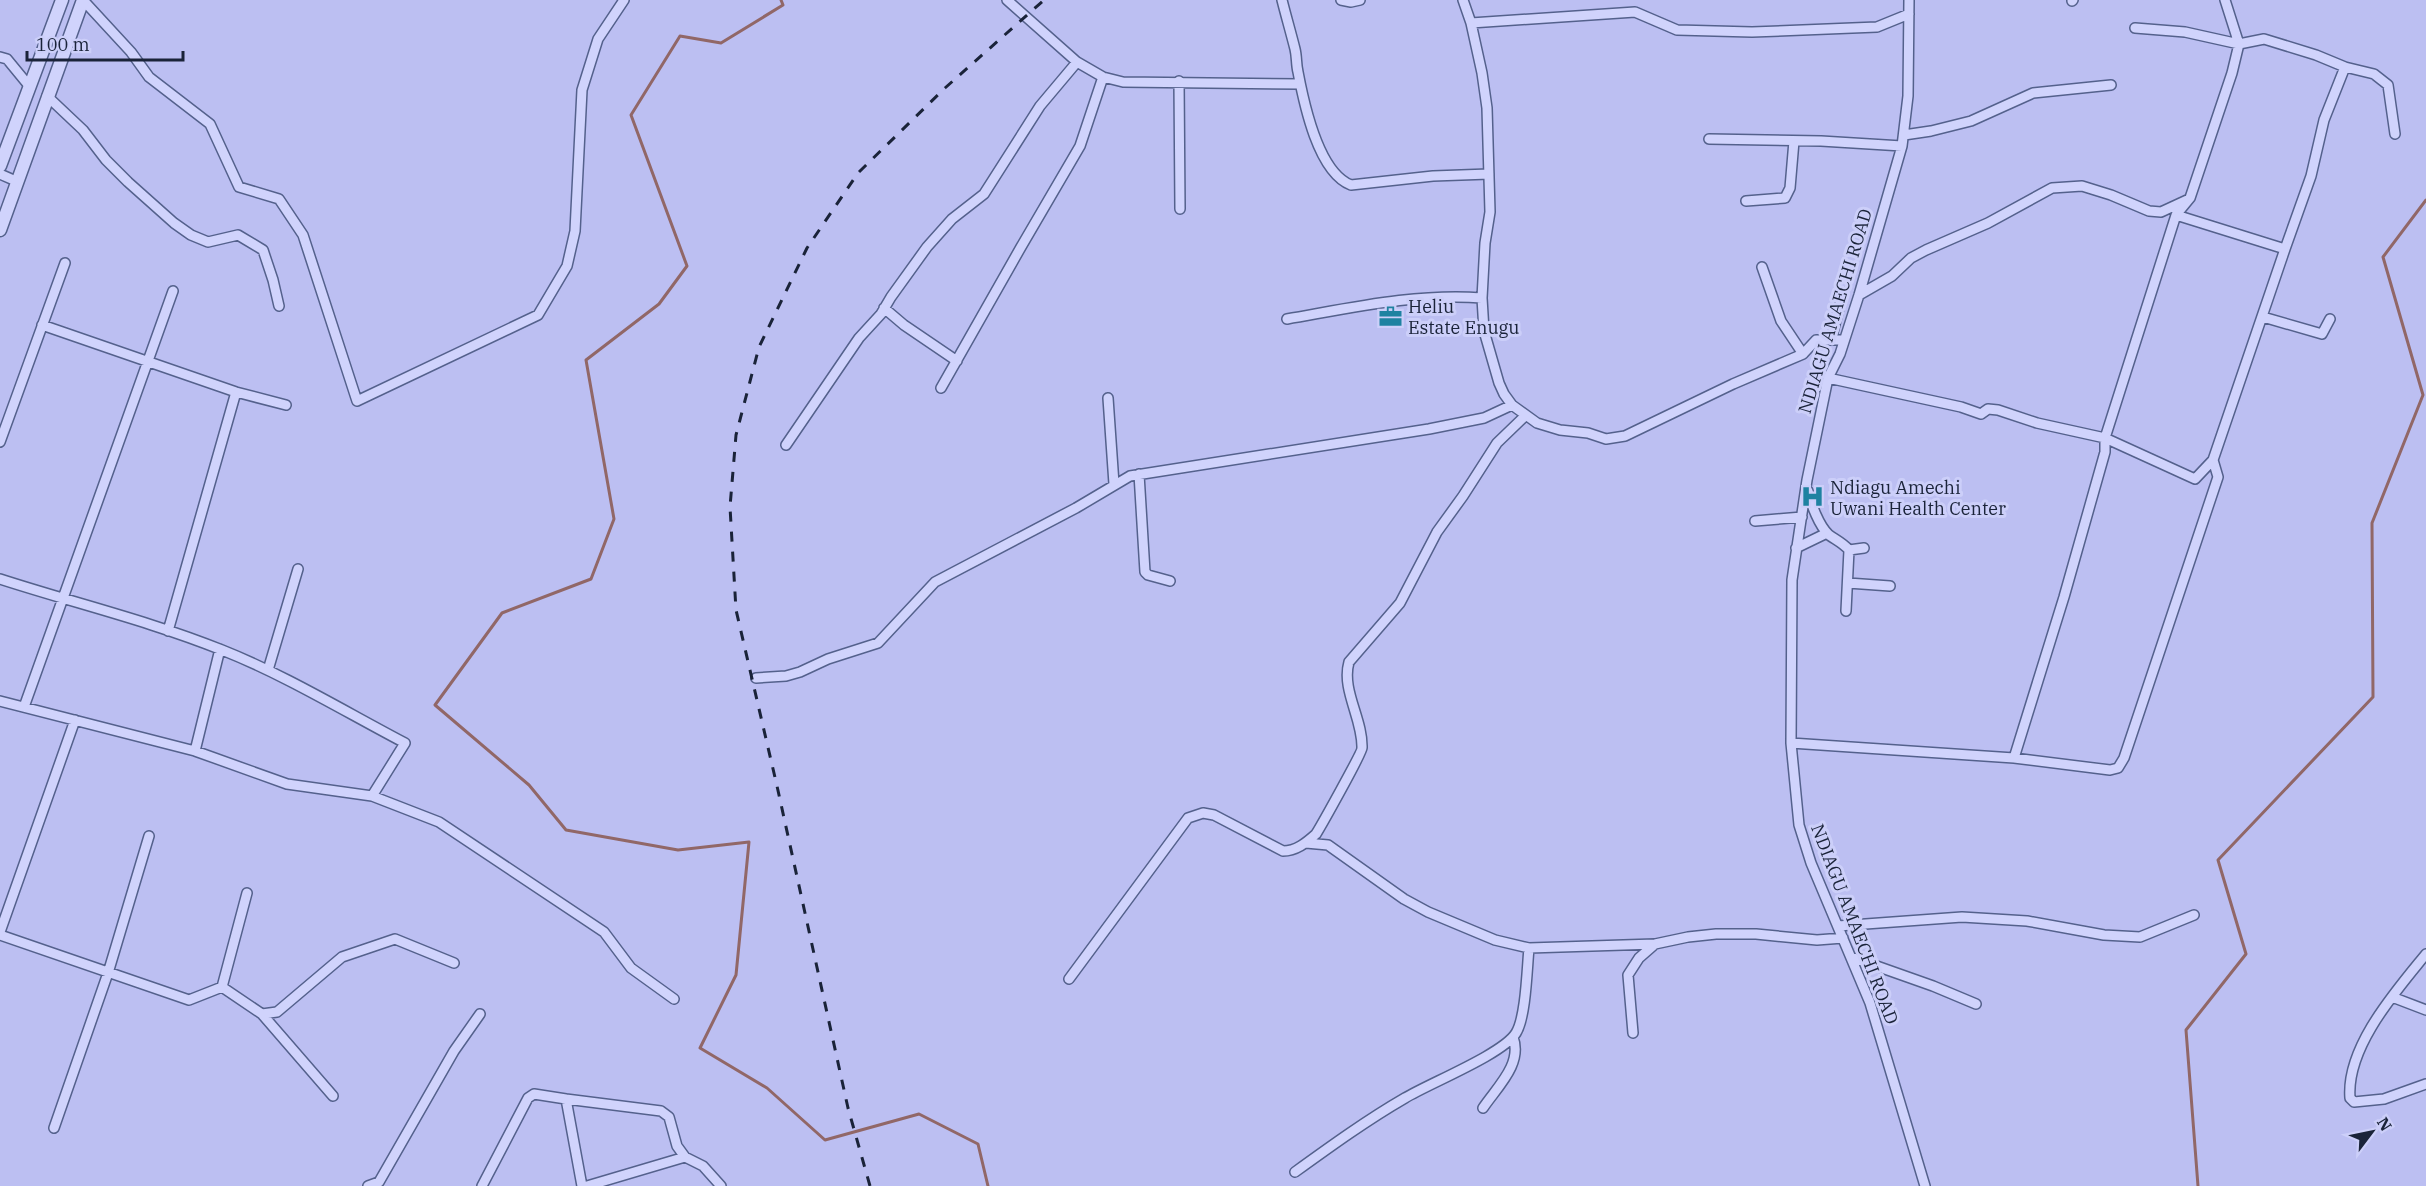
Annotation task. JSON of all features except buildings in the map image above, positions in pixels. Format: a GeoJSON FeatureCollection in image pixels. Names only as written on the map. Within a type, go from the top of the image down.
{"type":"FeatureCollection","features":[{"type":"Feature","properties":{"kind":"street"},"geometry":{"type":"LineString","coordinates":[[0,166],[62,0]]}},
{"type":"Feature","properties":{"kind":"street"},"geometry":{"type":"LineString","coordinates":[[0,230],[83,0],[131,52],[149,77],[210,124],[239,187],[279,199],[303,236],[357,401],[538,315],[567,266],[575,231],[582,90],[598,39],[624,0]]}},
{"type":"Feature","properties":{"kind":"street"},"geometry":{"type":"LineString","coordinates":[[1006,0],[1077,62],[1103,76],[1123,82],[1300,84]]}},
{"type":"Feature","properties":{"kind":"street"},"geometry":{"type":"LineString","coordinates":[[1016,8],[1024,0]]}},
{"type":"Feature","properties":{"kind":"street"},"geometry":{"type":"LineString","coordinates":[[1282,0],[1296,51],[1300,84],[1324,159],[1341,181],[1351,184],[1433,176],[1489,174]]}},
{"type":"Feature","properties":{"kind":"street"},"geometry":{"type":"LineString","coordinates":[[1341,0],[1351,2],[1359,0]]}},
{"type":"Feature","properties":{"kind":"street"},"geometry":{"type":"LineString","coordinates":[[1462,0],[1471,23],[1487,108],[1490,212],[1485,243],[1482,298],[1484,331],[1503,394],[1512,405],[1537,423],[1560,430],[1588,433],[1606,439],[1624,436],[1733,384],[1803,354],[1816,340],[1844,340]]}},
{"type":"Feature","properties":{"kind":"street","name":"NDIAGU AMAECHI ROAD"},"geometry":{"type":"LineString","coordinates":[[1909,0],[1908,96],[1902,146],[1859,295],[1828,378],[1796,548],[1792,580],[1791,743],[1799,825],[1811,862],[1870,1003],[1925,1186]]}},
{"type":"Feature","properties":{"kind":"street"},"geometry":{"type":"LineString","coordinates":[[2014,758],[2070,576],[2105,452],[2105,438],[2176,215],[2190,198],[2216,125],[2239,44],[2224,0]]}},
{"type":"Feature","properties":{"kind":"street"},"geometry":{"type":"LineString","coordinates":[[1471,23],[1635,12],[1677,30],[1752,32],[1876,27],[1909,14]]}},
{"type":"Feature","properties":{"kind":"street"},"geometry":{"type":"LineString","coordinates":[[2135,28],[2185,32],[2239,44],[2264,39],[2316,55],[2345,67],[2374,74],[2388,85],[2395,134]]}},
{"type":"Feature","properties":{"kind":"street"},"geometry":{"type":"LineString","coordinates":[[0,57],[7,59],[30,87]]}},
{"type":"Feature","properties":{"kind":"street"},"geometry":{"type":"LineString","coordinates":[[786,445],[859,338],[884,308],[927,247],[952,219],[984,194],[1040,106],[1077,62]]}},
{"type":"Feature","properties":{"kind":"street"},"geometry":{"type":"LineString","coordinates":[[1828,378],[1961,407],[1981,414],[1988,409],[1998,410],[2037,423],[2105,438],[2195,479],[2213,460],[2311,176],[2324,120],[2345,67]]}},
{"type":"Feature","properties":{"kind":"street"},"geometry":{"type":"LineString","coordinates":[[942,388],[1080,146],[1103,76]]}},
{"type":"Feature","properties":{"kind":"street"},"geometry":{"type":"LineString","coordinates":[[1179,81],[1180,209]]}},
{"type":"Feature","properties":{"kind":"street"},"geometry":{"type":"LineString","coordinates":[[1904,135],[1971,121],[2033,93],[2111,85]]}},
{"type":"Feature","properties":{"kind":"street"},"geometry":{"type":"LineString","coordinates":[[47,96],[83,130],[106,160],[174,223],[191,235],[207,242],[238,235],[263,250],[279,306]]}},
{"type":"Feature","properties":{"kind":"street"},"geometry":{"type":"LineString","coordinates":[[1709,139],[1902,146]]}},
{"type":"Feature","properties":{"kind":"street"},"geometry":{"type":"LineString","coordinates":[[1746,201],[1785,198],[1790,188],[1794,141]]}},
{"type":"Feature","properties":{"kind":"street"},"geometry":{"type":"LineString","coordinates":[[0,174],[16,181]]}},
{"type":"Feature","properties":{"kind":"street"},"geometry":{"type":"LineString","coordinates":[[1859,295],[1892,276],[1911,258],[1988,223],[2052,188],[2082,186],[2149,211],[2161,212],[2190,198]]}},
{"type":"Feature","properties":{"kind":"street"},"geometry":{"type":"LineString","coordinates":[[2176,215],[2285,249]]}},
{"type":"Feature","properties":{"kind":"street"},"geometry":{"type":"LineString","coordinates":[[0,442],[65,263]]}},
{"type":"Feature","properties":{"kind":"street"},"geometry":{"type":"LineString","coordinates":[[1762,267],[1781,321],[1803,354]]}},
{"type":"Feature","properties":{"kind":"street"},"geometry":{"type":"LineString","coordinates":[[24,707],[150,361],[173,291]]}},
{"type":"Feature","properties":{"kind":"street"},"geometry":{"type":"LineString","coordinates":[[1831,340],[1843,291]]}},
{"type":"Feature","properties":{"kind":"street"},"geometry":{"type":"LineString","coordinates":[[1287,319],[1387,302],[1454,296],[1482,298]]}},
{"type":"Feature","properties":{"kind":"street"},"geometry":{"type":"LineString","coordinates":[[884,308],[903,325],[957,361]]}},
{"type":"Feature","properties":{"kind":"street"},"geometry":{"type":"LineString","coordinates":[[2263,317],[2322,334],[2330,319]]}},
{"type":"Feature","properties":{"kind":"street"},"geometry":{"type":"LineString","coordinates":[[42,325],[237,392],[286,405]]}},
{"type":"Feature","properties":{"kind":"street"},"geometry":{"type":"LineString","coordinates":[[168,630],[237,392]]}},
{"type":"Feature","properties":{"kind":"street"},"geometry":{"type":"LineString","coordinates":[[1108,398],[1114,484]]}},
{"type":"Feature","properties":{"kind":"street"},"geometry":{"type":"LineString","coordinates":[[756,678],[786,676],[800,672],[828,659],[878,643],[935,582],[1076,508],[1130,476],[1429,429],[1484,418],[1512,405]]}},
{"type":"Feature","properties":{"kind":"street"},"geometry":{"type":"LineString","coordinates":[[1069,979],[1188,818],[1203,813],[1214,815],[1283,851],[1290,851],[1306,843],[1321,827],[1362,753],[1358,722],[1348,681],[1349,662],[1400,603],[1437,532],[1497,442],[1525,416]]}},
{"type":"Feature","properties":{"kind":"street"},"geometry":{"type":"LineString","coordinates":[[1791,743],[2014,758],[2110,770],[2118,768],[2124,758],[2135,726],[2218,477],[2213,460]]}},
{"type":"Feature","properties":{"kind":"street"},"geometry":{"type":"LineString","coordinates":[[1139,474],[1145,572],[1148,575],[1170,581]]}},
{"type":"Feature","properties":{"kind":"street"},"geometry":{"type":"LineString","coordinates":[[1807,480],[1810,502],[1827,533],[1849,550],[1846,611]]}},
{"type":"Feature","properties":{"kind":"street"},"geometry":{"type":"LineString","coordinates":[[1755,521],[1802,517]]}},
{"type":"Feature","properties":{"kind":"street"},"geometry":{"type":"LineString","coordinates":[[1796,548],[1827,533]]}},
{"type":"Feature","properties":{"kind":"street"},"geometry":{"type":"LineString","coordinates":[[1849,550],[1864,548]]}},
{"type":"Feature","properties":{"kind":"street"},"geometry":{"type":"LineString","coordinates":[[268,669],[298,569]]}},
{"type":"Feature","properties":{"kind":"street"},"geometry":{"type":"LineString","coordinates":[[0,579],[168,630],[220,649],[268,669],[405,743],[372,796]]}},
{"type":"Feature","properties":{"kind":"street"},"geometry":{"type":"LineString","coordinates":[[1848,583],[1890,586]]}},
{"type":"Feature","properties":{"kind":"street"},"geometry":{"type":"LineString","coordinates":[[195,752],[220,649]]}},
{"type":"Feature","properties":{"kind":"street"},"geometry":{"type":"LineString","coordinates":[[0,701],[195,752],[287,784],[372,796],[439,822],[604,932],[631,968],[674,999]]}},
{"type":"Feature","properties":{"kind":"street"},"geometry":{"type":"LineString","coordinates":[[75,720],[0,933],[189,1000],[222,987]]}},
{"type":"Feature","properties":{"kind":"street"},"geometry":{"type":"LineString","coordinates":[[1321,827],[1328,845]]}},
{"type":"Feature","properties":{"kind":"street"},"geometry":{"type":"LineString","coordinates":[[54,1128],[108,973],[149,836]]}},
{"type":"Feature","properties":{"kind":"street"},"geometry":{"type":"LineString","coordinates":[[1306,843],[1328,845],[1428,912],[1495,940],[1529,948],[1655,944],[1716,934],[1756,934],[1817,940],[1843,938]]}},
{"type":"Feature","properties":{"kind":"street"},"geometry":{"type":"LineString","coordinates":[[222,987],[247,893]]}},
{"type":"Feature","properties":{"kind":"street"},"geometry":{"type":"LineString","coordinates":[[1838,926],[1962,917],[2027,921],[2104,935],[2140,937],[2194,915]]}},
{"type":"Feature","properties":{"kind":"street"},"geometry":{"type":"LineString","coordinates":[[262,1014],[277,1012],[342,957],[394,939],[454,963]]}},
{"type":"Feature","properties":{"kind":"street"},"geometry":{"type":"LineString","coordinates":[[1633,1033],[1628,975],[1639,958],[1655,944]]}},
{"type":"Feature","properties":{"kind":"street"},"geometry":{"type":"LineString","coordinates":[[1294,1172],[1406,1098],[1496,1051],[1513,1037],[1519,1028],[1522,1015],[1529,948]]}},
{"type":"Feature","properties":{"kind":"street"},"geometry":{"type":"LineString","coordinates":[[2426,954],[2372,1026],[2353,1069],[2350,1098],[2354,1102],[2371,1102],[2426,1084]]}},
{"type":"Feature","properties":{"kind":"street"},"geometry":{"type":"LineString","coordinates":[[1851,957],[1976,1004]]}},
{"type":"Feature","properties":{"kind":"street"},"geometry":{"type":"LineString","coordinates":[[222,987],[262,1014],[333,1096]]}},
{"type":"Feature","properties":{"kind":"street"},"geometry":{"type":"LineString","coordinates":[[2392,997],[2426,1011]]}},
{"type":"Feature","properties":{"kind":"street"},"geometry":{"type":"LineString","coordinates":[[368,1186],[379,1182],[454,1051],[480,1014]]}},
{"type":"Feature","properties":{"kind":"street"},"geometry":{"type":"LineString","coordinates":[[1483,1108],[1513,1064],[1517,1047],[1513,1037]]}},
{"type":"Feature","properties":{"kind":"street"},"geometry":{"type":"LineString","coordinates":[[482,1186],[528,1098],[534,1094],[661,1111],[669,1118],[677,1146],[685,1157],[704,1166],[721,1186]]}},
{"type":"Feature","properties":{"kind":"street"},"geometry":{"type":"LineString","coordinates":[[566,1099],[584,1186],[685,1157]]}},
{"type":"Feature","properties":{"kind":"waterway"},"geometry":{"type":"LineString","coordinates":[[781,0],[783,5],[721,43],[680,36],[631,115],[687,266],[659,304],[586,360],[614,519],[591,579],[502,613],[435,705],[529,785],[566,830],[678,850],[749,842],[736,975],[700,1048],[767,1088],[825,1140],[919,1114],[978,1144],[988,1186]]}},
{"type":"Feature","properties":{"kind":"waterway"},"geometry":{"type":"LineString","coordinates":[[2198,1186],[2186,1030],[2246,954],[2218,860],[2373,697],[2372,523],[2423,395],[2383,257],[2426,200]]}},
{"type":"Feature","properties":{"kind":"railway"},"geometry":{"type":"LineString","coordinates":[[870,1186],[848,1108],[736,610],[730,507],[736,435],[759,347],[807,248],[858,173],[945,88],[1044,0]]}},
{"type":"Feature","properties":{"kind":"place","name":"Heliu Estate Enugu"},"geometry":{"type":"Point","coordinates":[1390,316]}},
{"type":"Feature","properties":{"kind":"place","name":"Ndiagu Amechi Uwani Health Center"},"geometry":{"type":"Point","coordinates":[1812,497]}}]}
